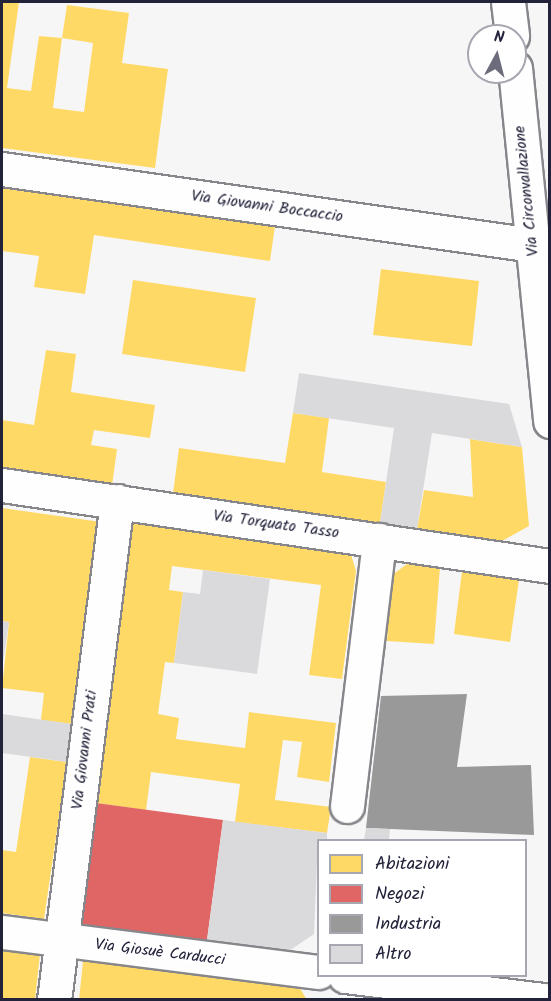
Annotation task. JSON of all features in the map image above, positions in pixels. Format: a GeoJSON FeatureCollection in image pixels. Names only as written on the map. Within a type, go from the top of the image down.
{"type":"FeatureCollection","features":[{"type":"Feature","properties":{"kind":"street"},"geometry":{"type":"LineString","coordinates":[[508,2],[511,24]]}},
{"type":"Feature","properties":{"kind":"street","name":"Via Circonvallazione"},"geometry":{"type":"LineString","coordinates":[[517,84],[549,421]]}},
{"type":"Feature","properties":{"kind":"street","name":"Via Giovanni Boccaccio"},"geometry":{"type":"LineString","coordinates":[[2,169],[533,245]]}},
{"type":"Feature","properties":{"kind":"street","name":"Via Torquato Tasso"},"geometry":{"type":"LineString","coordinates":[[2,485],[549,566]]}},
{"type":"Feature","properties":{"kind":"street","name":"Via Giovanni Prati"},"geometry":{"type":"LineString","coordinates":[[54,999],[117,501]]}},
{"type":"Feature","properties":{"kind":"street"},"geometry":{"type":"LineString","coordinates":[[347,806],[379,540]]}},
{"type":"Feature","properties":{"kind":"street","name":"Via Giosuè Carducci"},"geometry":{"type":"LineString","coordinates":[[2,932],[317,972]]}},
{"type":"Feature","properties":{"kind":"street"},"geometry":{"type":"LineString","coordinates":[[362,977],[543,999]]}},
{"type":"Feature","properties":{"kind":"building: Abitazioni"},"geometry":{"type":"Polygon","coordinates":[[[2,2],[19,2],[7,88],[31,91],[39,36],[62,38],[67,5],[129,13],[122,63],[168,69],[155,168],[2,148],[2,2]],[[62,38],[53,108],[84,112],[93,43],[62,38]]]}},
{"type":"Feature","properties":{"kind":"building: Abitazioni"},"geometry":{"type":"Polygon","coordinates":[[[2,185],[275,226],[270,261],[94,235],[85,294],[34,287],[39,256],[2,251],[2,185]]]}},
{"type":"Feature","properties":{"kind":"building: Abitazioni"},"geometry":{"type":"Polygon","coordinates":[[[381,269],[479,281],[472,346],[373,335],[381,269]]]}},
{"type":"Feature","properties":{"kind":"building: Abitazioni"},"geometry":{"type":"Polygon","coordinates":[[[133,280],[256,298],[245,372],[122,354],[133,280]]]}},
{"type":"Feature","properties":{"kind":"building: Abitazioni"},"geometry":{"type":"Polygon","coordinates":[[[46,350],[76,354],[71,392],[155,405],[150,438],[94,430],[91,445],[117,449],[112,486],[2,470],[2,420],[34,425],[46,350]]]}},
{"type":"Feature","properties":{"kind":"building: Abitazioni"},"geometry":{"type":"Polygon","coordinates":[[[293,413],[329,418],[322,472],[386,482],[380,523],[173,493],[179,448],[285,463],[293,413]]]}},
{"type":"Feature","properties":{"kind":"building: Abitazioni"},"geometry":{"type":"Polygon","coordinates":[[[470,439],[522,447],[529,526],[502,541],[417,529],[424,490],[473,497],[470,439]]]}},
{"type":"Feature","properties":{"kind":"building: Abitazioni"},"geometry":{"type":"Polygon","coordinates":[[[2,508],[101,522],[72,724],[41,720],[44,693],[2,688],[9,622],[2,621],[2,508]]]}},
{"type":"Feature","properties":{"kind":"building: Abitazioni"},"geometry":{"type":"Polygon","coordinates":[[[132,522],[350,551],[356,571],[342,679],[309,675],[321,585],[172,566],[169,590],[183,592],[174,663],[165,662],[158,714],[179,718],[176,739],[245,748],[249,712],[336,723],[329,782],[297,777],[302,742],[283,740],[275,800],[331,807],[327,833],[235,822],[240,784],[151,772],[146,810],[96,803],[132,522]]]}},
{"type":"Feature","properties":{"kind":"building: Abitazioni"},"geometry":{"type":"Polygon","coordinates":[[[407,564],[440,567],[434,644],[387,641],[391,576],[407,564]]]}},
{"type":"Feature","properties":{"kind":"building: Abitazioni"},"geometry":{"type":"Polygon","coordinates":[[[462,571],[519,580],[510,642],[454,634],[462,571]]]}},
{"type":"Feature","properties":{"kind":"building: Abitazioni"},"geometry":{"type":"Polygon","coordinates":[[[30,757],[67,762],[44,919],[2,913],[2,850],[16,852],[30,757]]]}},
{"type":"Feature","properties":{"kind":"building: Abitazioni"},"geometry":{"type":"Polygon","coordinates":[[[2,949],[40,954],[35,1000],[2,1000],[2,949]]]}},
{"type":"Feature","properties":{"kind":"building: Abitazioni"},"geometry":{"type":"Polygon","coordinates":[[[83,961],[298,985],[307,1000],[79,1000],[83,961]]]}},
{"type":"Feature","properties":{"kind":"building: Negozi"},"geometry":{"type":"Polygon","coordinates":[[[96,803],[223,820],[207,940],[80,924],[96,803]]]}},
{"type":"Feature","properties":{"kind":"building: Industria"},"geometry":{"type":"Polygon","coordinates":[[[467,694],[457,767],[531,765],[534,835],[366,828],[381,696],[467,694]]]}},
{"type":"Feature","properties":{"kind":"building: Altro"},"geometry":{"type":"Polygon","coordinates":[[[299,373],[509,404],[522,447],[432,433],[417,529],[380,523],[394,428],[293,413],[299,373]]]}},
{"type":"Feature","properties":{"kind":"building: Altro"},"geometry":{"type":"Polygon","coordinates":[[[203,570],[270,579],[257,674],[174,663],[183,592],[200,594],[203,570]]]}},
{"type":"Feature","properties":{"kind":"building: Altro"},"geometry":{"type":"Polygon","coordinates":[[[2,621],[9,622],[3,662],[2,662],[2,621]]]}},
{"type":"Feature","properties":{"kind":"building: Altro"},"geometry":{"type":"Polygon","coordinates":[[[2,714],[72,724],[67,762],[2,753],[2,714]]]}},
{"type":"Feature","properties":{"kind":"building: Altro"},"geometry":{"type":"Polygon","coordinates":[[[223,820],[327,833],[327,839],[317,839],[314,934],[289,951],[207,940],[223,820]]]}},
{"type":"Feature","properties":{"kind":"building: Altro"},"geometry":{"type":"Polygon","coordinates":[[[366,828],[390,829],[389,839],[364,839],[366,828]]]}}]}
